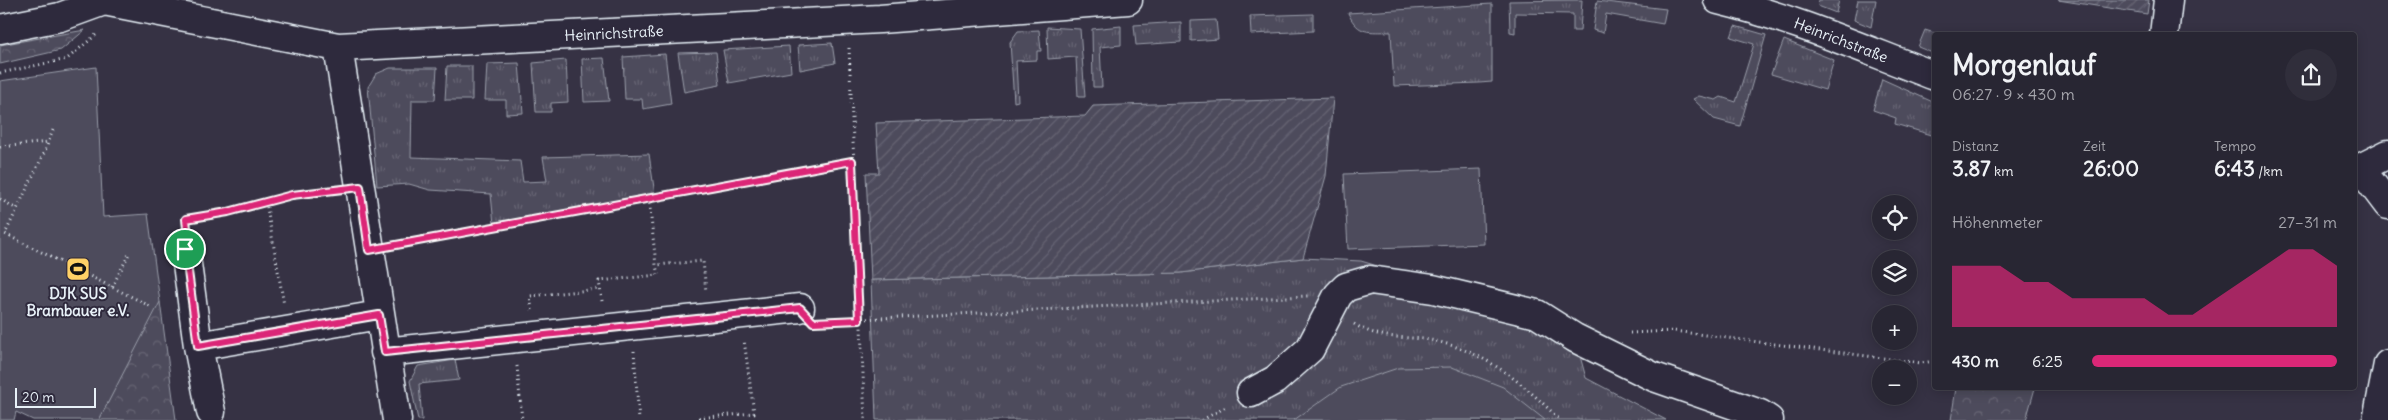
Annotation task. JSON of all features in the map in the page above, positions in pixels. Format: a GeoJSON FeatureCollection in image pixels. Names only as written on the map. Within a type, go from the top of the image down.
{"type":"FeatureCollection","features":[{"type":"Feature","properties":{"kind":"street","name":"Heinrichstraße"},"geometry":{"type":"LineString","coordinates":[[0,29],[60,17],[104,1],[338,47],[848,20],[880,9],[1128,0]]}},
{"type":"Feature","properties":{"kind":"street","name":"Heinrichstraße"},"geometry":{"type":"LineString","coordinates":[[1718,0],[1759,10],[1834,36],[1932,75]]}},
{"type":"Feature","properties":{"kind":"street"},"geometry":{"type":"LineString","coordinates":[[2164,32],[2168,0]]}},
{"type":"Feature","properties":{"kind":"street"},"geometry":{"type":"LineString","coordinates":[[338,47],[397,420]]}},
{"type":"Feature","properties":{"kind":"street"},"geometry":{"type":"LineString","coordinates":[[2358,167],[2388,154]]}},
{"type":"Feature","properties":{"kind":"street"},"geometry":{"type":"LineString","coordinates":[[2358,167],[2388,187]]}},
{"type":"Feature","properties":{"kind":"street"},"geometry":{"type":"LineString","coordinates":[[2358,167],[2388,205]]}},
{"type":"Feature","properties":{"kind":"street"},"geometry":{"type":"LineString","coordinates":[[185,249],[198,346],[211,412]]}},
{"type":"Feature","properties":{"kind":"street"},"geometry":{"type":"LineString","coordinates":[[1251,393],[1275,380],[1310,349],[1338,295],[1346,287],[1370,280],[1433,290],[1537,314],[1575,338],[1654,377],[1760,414],[1769,420]]}},
{"type":"Feature","properties":{"kind":"street"},"geometry":{"type":"LineString","coordinates":[[385,352],[800,308]]}},
{"type":"Feature","properties":{"kind":"street"},"geometry":{"type":"LineString","coordinates":[[198,346],[379,315]]}},
{"type":"Feature","properties":{"kind":"street"},"geometry":{"type":"LineString","coordinates":[[2377,420],[2388,364]]}},
{"type":"Feature","properties":{"kind":"path"},"geometry":{"type":"LineString","coordinates":[[0,73],[66,58],[99,32],[104,1]]}},
{"type":"Feature","properties":{"kind":"path"},"geometry":{"type":"LineString","coordinates":[[848,20],[852,161],[865,420]]}},
{"type":"Feature","properties":{"kind":"path"},"geometry":{"type":"LineString","coordinates":[[53,130],[5,234],[152,307]]}},
{"type":"Feature","properties":{"kind":"path"},"geometry":{"type":"LineString","coordinates":[[0,146],[48,142]]}},
{"type":"Feature","properties":{"kind":"path"},"geometry":{"type":"LineString","coordinates":[[369,250],[852,161]]}},
{"type":"Feature","properties":{"kind":"path"},"geometry":{"type":"LineString","coordinates":[[185,249],[189,248],[186,219],[228,212],[292,195],[360,187]]}},
{"type":"Feature","properties":{"kind":"path"},"geometry":{"type":"LineString","coordinates":[[605,329],[599,281],[658,275],[649,199]]}},
{"type":"Feature","properties":{"kind":"path"},"geometry":{"type":"LineString","coordinates":[[0,200],[17,208]]}},
{"type":"Feature","properties":{"kind":"path"},"geometry":{"type":"LineString","coordinates":[[266,202],[288,330]]}},
{"type":"Feature","properties":{"kind":"path"},"geometry":{"type":"LineString","coordinates":[[112,287],[129,254]]}},
{"type":"Feature","properties":{"kind":"path"},"geometry":{"type":"LineString","coordinates":[[656,265],[703,261],[709,318]]}},
{"type":"Feature","properties":{"kind":"path"},"geometry":{"type":"LineString","coordinates":[[522,420],[525,337],[530,296],[600,290]]}},
{"type":"Feature","properties":{"kind":"path"},"geometry":{"type":"LineString","coordinates":[[800,308],[813,322],[1029,309],[1338,295]]}},
{"type":"Feature","properties":{"kind":"path"},"geometry":{"type":"LineString","coordinates":[[696,420],[696,418],[754,413],[741,314]]}},
{"type":"Feature","properties":{"kind":"path"},"geometry":{"type":"LineString","coordinates":[[1322,327],[1350,321],[1368,332],[1403,339],[1438,341],[1489,360],[1536,396],[1560,420]]}},
{"type":"Feature","properties":{"kind":"path"},"geometry":{"type":"LineString","coordinates":[[633,326],[639,420]]}},
{"type":"Feature","properties":{"kind":"path"},"geometry":{"type":"LineString","coordinates":[[1628,333],[1674,331],[1921,363],[1932,362]]}},
{"type":"Feature","properties":{"kind":"green space"},"geometry":{"type":"Polygon","coordinates":[[[1582,0],[1580,31],[1573,31],[1573,14],[1515,13],[1515,33],[1510,32],[1509,1],[1582,0]]]}},
{"type":"Feature","properties":{"kind":"green space"},"geometry":{"type":"Polygon","coordinates":[[[1819,0],[1839,0],[1836,13],[1818,6],[1819,0]]]}},
{"type":"Feature","properties":{"kind":"green space"},"geometry":{"type":"Polygon","coordinates":[[[1858,0],[1876,0],[1871,27],[1854,20],[1858,0]]]}},
{"type":"Feature","properties":{"kind":"green space"},"geometry":{"type":"Polygon","coordinates":[[[2058,0],[2149,0],[2147,14],[2058,0]]]}},
{"type":"Feature","properties":{"kind":"green space"},"geometry":{"type":"Polygon","coordinates":[[[1597,1],[1666,9],[1663,24],[1606,14],[1603,33],[1593,30],[1597,1]]]}},
{"type":"Feature","properties":{"kind":"green space"},"geometry":{"type":"Polygon","coordinates":[[[1492,4],[1492,82],[1479,83],[1394,86],[1391,32],[1365,31],[1356,26],[1348,13],[1492,4]]]}},
{"type":"Feature","properties":{"kind":"green space"},"geometry":{"type":"Polygon","coordinates":[[[1313,14],[1313,31],[1251,34],[1250,16],[1313,14]]]}},
{"type":"Feature","properties":{"kind":"green space"},"geometry":{"type":"Polygon","coordinates":[[[1216,20],[1218,39],[1191,41],[1191,21],[1216,20]]]}},
{"type":"Feature","properties":{"kind":"green space"},"geometry":{"type":"Polygon","coordinates":[[[1181,22],[1181,42],[1136,45],[1134,25],[1181,22]]]}},
{"type":"Feature","properties":{"kind":"green space"},"geometry":{"type":"Polygon","coordinates":[[[1121,26],[1121,45],[1100,47],[1102,87],[1093,87],[1092,29],[1121,26]]]}},
{"type":"Feature","properties":{"kind":"green space"},"geometry":{"type":"Polygon","coordinates":[[[1735,26],[1766,35],[1740,126],[1714,119],[1693,99],[1699,96],[1716,100],[1721,97],[1736,102],[1754,44],[1731,37],[1735,26]]]}},
{"type":"Feature","properties":{"kind":"green space"},"geometry":{"type":"Polygon","coordinates":[[[1047,27],[1080,29],[1085,97],[1078,97],[1076,57],[1048,59],[1047,27]]]}},
{"type":"Feature","properties":{"kind":"green space"},"geometry":{"type":"Polygon","coordinates":[[[85,30],[61,50],[0,64],[0,45],[85,30]]]}},
{"type":"Feature","properties":{"kind":"green space"},"geometry":{"type":"Polygon","coordinates":[[[1039,30],[1041,51],[1037,51],[1037,60],[1016,61],[1018,101],[1014,102],[1010,42],[1018,31],[1039,30]]]}},
{"type":"Feature","properties":{"kind":"green space"},"geometry":{"type":"Polygon","coordinates":[[[1925,30],[1932,32],[1932,53],[1918,47],[1925,30]]]}},
{"type":"Feature","properties":{"kind":"green space"},"geometry":{"type":"Polygon","coordinates":[[[1784,40],[1834,60],[1825,90],[1771,74],[1784,40]]]}},
{"type":"Feature","properties":{"kind":"green space"},"geometry":{"type":"Polygon","coordinates":[[[832,43],[835,63],[800,70],[798,45],[832,43]]]}},
{"type":"Feature","properties":{"kind":"green space"},"geometry":{"type":"Polygon","coordinates":[[[789,46],[791,72],[729,83],[723,50],[789,46]]]}},
{"type":"Feature","properties":{"kind":"green space"},"geometry":{"type":"Polygon","coordinates":[[[716,52],[720,85],[684,92],[678,53],[716,52]]]}},
{"type":"Feature","properties":{"kind":"green space"},"geometry":{"type":"Polygon","coordinates":[[[665,54],[671,104],[643,109],[642,99],[625,99],[623,57],[665,54]]]}},
{"type":"Feature","properties":{"kind":"green space"},"geometry":{"type":"Polygon","coordinates":[[[604,58],[609,101],[584,102],[582,59],[604,58]]]}},
{"type":"Feature","properties":{"kind":"green space"},"geometry":{"type":"Polygon","coordinates":[[[566,60],[568,102],[551,103],[551,112],[536,112],[533,63],[566,60]]]}},
{"type":"Feature","properties":{"kind":"green space"},"geometry":{"type":"Polygon","coordinates":[[[519,63],[523,113],[506,114],[506,100],[485,100],[487,64],[519,63]]]}},
{"type":"Feature","properties":{"kind":"green space"},"geometry":{"type":"Polygon","coordinates":[[[447,66],[472,66],[472,100],[445,100],[447,66]]]}},
{"type":"Feature","properties":{"kind":"green space","name":"DJK SUS Brambauer e.V."},"geometry":{"type":"Polygon","coordinates":[[[96,67],[103,217],[148,214],[160,302],[99,420],[33,420],[16,412],[14,420],[0,420],[0,81],[96,67]]]}},
{"type":"Feature","properties":{"kind":"green space"},"geometry":{"type":"Polygon","coordinates":[[[390,68],[437,68],[435,100],[412,100],[411,157],[520,161],[523,182],[547,181],[543,157],[649,154],[655,195],[494,224],[491,194],[430,190],[409,184],[377,186],[368,87],[376,74],[390,68]]]}},
{"type":"Feature","properties":{"kind":"green space"},"geometry":{"type":"Polygon","coordinates":[[[1882,79],[1932,102],[1932,135],[1895,124],[1896,118],[1873,110],[1882,79]]]}},
{"type":"Feature","properties":{"kind":"green space"},"geometry":{"type":"Polygon","coordinates":[[[1333,98],[1326,176],[1303,258],[1181,273],[871,280],[866,173],[879,173],[876,123],[1085,116],[1093,106],[1333,98]]]}},
{"type":"Feature","properties":{"kind":"green space"},"geometry":{"type":"Polygon","coordinates":[[[1481,169],[1484,244],[1348,249],[1344,174],[1481,169]]]}},
{"type":"Feature","properties":{"kind":"green space"},"geometry":{"type":"Polygon","coordinates":[[[1303,258],[1361,261],[1537,314],[1575,338],[1586,378],[1666,420],[876,420],[871,280],[1181,273],[1303,258]]]}},
{"type":"Feature","properties":{"kind":"green space"},"geometry":{"type":"Polygon","coordinates":[[[160,302],[176,420],[99,420],[153,312],[160,302]]]}},
{"type":"Feature","properties":{"kind":"green space"},"geometry":{"type":"Polygon","coordinates":[[[455,360],[459,380],[419,384],[422,420],[418,420],[410,381],[418,366],[455,360]]]}},
{"type":"Feature","properties":{"kind":"green space"},"geometry":{"type":"Polygon","coordinates":[[[1452,367],[1503,387],[1545,420],[1294,420],[1341,387],[1398,368],[1452,367]]]}},
{"type":"Feature","properties":{"kind":"green space"},"geometry":{"type":"Polygon","coordinates":[[[1956,390],[2034,390],[2026,420],[1951,420],[1956,390]]]}},
{"type":"Feature","properties":{"kind":"place","name":"DJK SUS Brambauer e.V."},"geometry":{"type":"Point","coordinates":[78,269]}},
{"type":"Feature","properties":{"kind":"route"},"geometry":{"type":"LineString","coordinates":[[852,161],[859,320],[813,322],[800,308],[385,352],[379,315],[198,346],[185,249],[189,248],[186,219],[228,212],[292,195],[360,187],[369,250],[852,161]]}}]}
